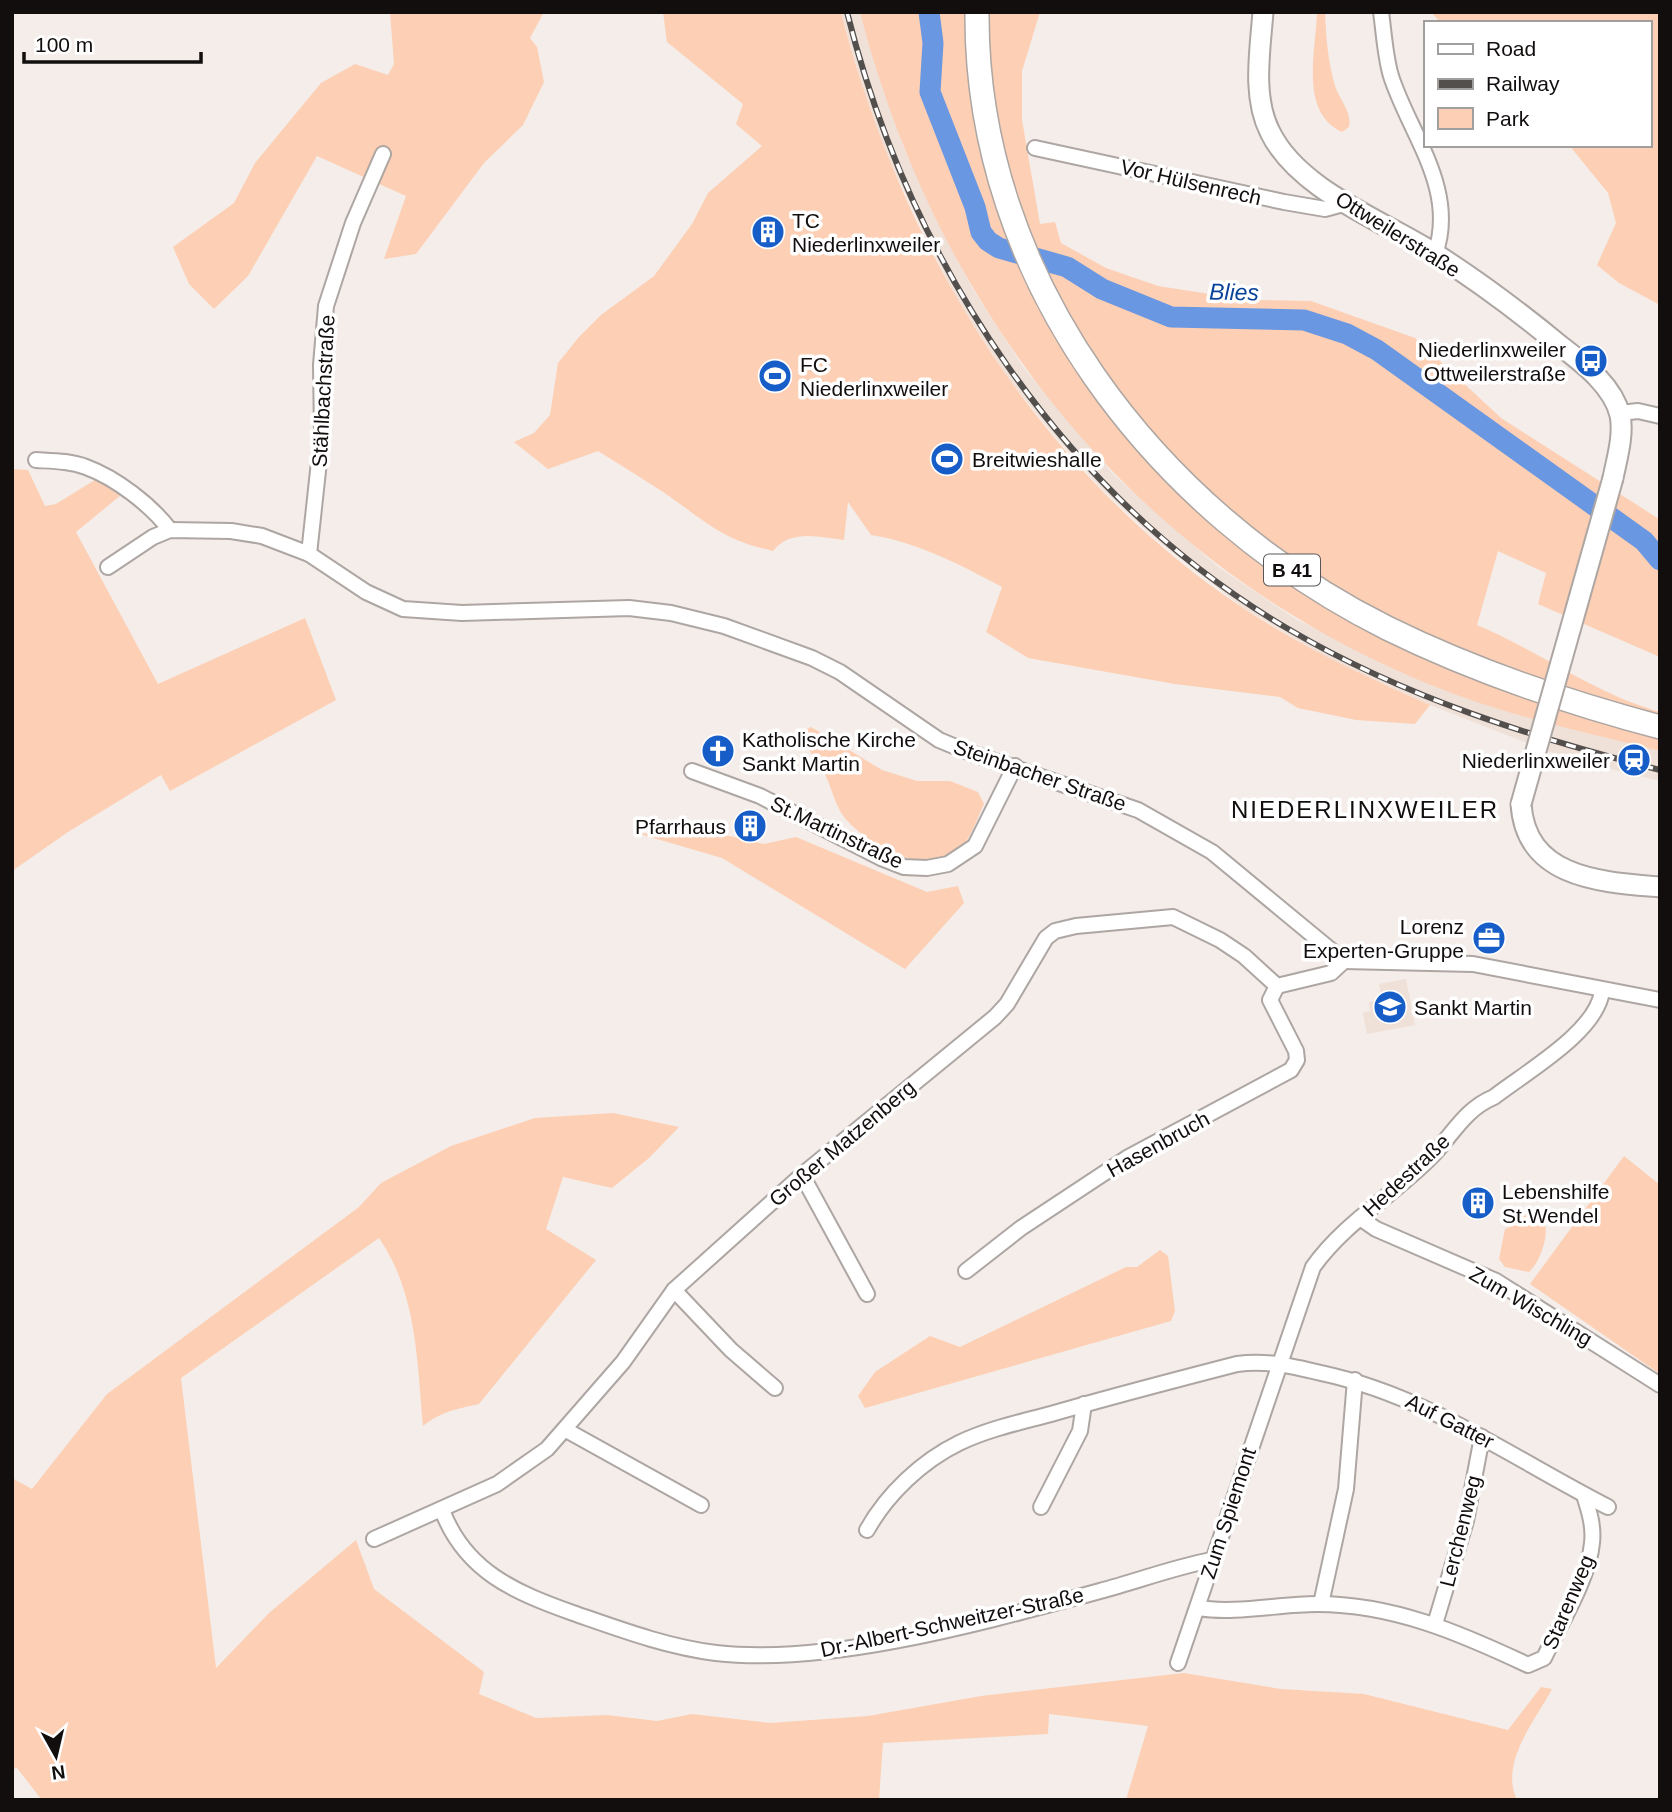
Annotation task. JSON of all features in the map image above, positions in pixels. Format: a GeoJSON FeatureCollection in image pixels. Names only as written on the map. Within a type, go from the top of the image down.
{"type":"FeatureCollection","features":[{"type":"Feature","properties":{"kind":"highway","name":"B 41"},"geometry":{"type":"LineString","coordinates":[[977,12],[985,109],[1019,243],[1079,356],[1145,441],[1232,526],[1287,567],[1386,628],[1531,689],[1660,727]]}},
{"type":"Feature","properties":{"kind":"highway"},"geometry":{"type":"LineString","coordinates":[[987,12],[986,48],[991,110],[1005,196]]}},
{"type":"Feature","properties":{"kind":"main road","name":"Ottweilerstraße"},"geometry":{"type":"LineString","coordinates":[[1263,12],[1260,105],[1277,146],[1296,167],[1347,203],[1435,254],[1544,332],[1603,384],[1619,414],[1619,449],[1613,478],[1521,804],[1529,836],[1546,858],[1564,869],[1590,879],[1660,887]]}},
{"type":"Feature","properties":{"kind":"street"},"geometry":{"type":"LineString","coordinates":[[1381,12],[1391,75],[1424,147]]}},
{"type":"Feature","properties":{"kind":"street"},"geometry":{"type":"LineString","coordinates":[[1424,147],[1432,164],[1439,222],[1435,254]]}},
{"type":"Feature","properties":{"kind":"street","name":"Vor Hülsenrech"},"geometry":{"type":"LineString","coordinates":[[1035,148],[1284,202],[1325,209],[1347,203]]}},
{"type":"Feature","properties":{"kind":"street","name":"Stählbachstraße"},"geometry":{"type":"LineString","coordinates":[[309,554],[322,434],[321,365],[326,306],[353,223],[383,154]]}},
{"type":"Feature","properties":{"kind":"street"},"geometry":{"type":"LineString","coordinates":[[1619,414],[1638,411],[1660,416]]}},
{"type":"Feature","properties":{"kind":"street"},"geometry":{"type":"LineString","coordinates":[[36,460],[64,461],[87,467],[144,504],[170,530]]}},
{"type":"Feature","properties":{"kind":"street","name":"Steinbacher Straße"},"geometry":{"type":"LineString","coordinates":[[108,567],[153,537],[170,530],[231,531],[262,536],[309,554],[366,593],[404,610],[462,613],[629,608],[671,613],[724,626],[812,658],[839,672],[939,740],[1139,810],[1162,821],[1212,852],[1344,961]]}},
{"type":"Feature","properties":{"kind":"street","name":"St.Martinstraße"},"geometry":{"type":"LineString","coordinates":[[692,771],[760,796],[881,858],[904,867],[927,868],[948,864],[964,856],[975,846],[1015,766]]}},
{"type":"Feature","properties":{"kind":"street","name":"Großer Matzenberg"},"geometry":{"type":"LineString","coordinates":[[374,1539],[442,1510],[530,1464],[566,1430],[623,1362],[674,1290],[802,1175],[995,1017],[1007,1004],[1046,938],[1055,931],[1076,926],[1173,917],[1220,940],[1244,956],[1273,993]]}},
{"type":"Feature","properties":{"kind":"street"},"geometry":{"type":"LineString","coordinates":[[1273,993],[1331,973],[1344,961],[1473,964],[1521,971],[1602,991],[1660,1000]]}},
{"type":"Feature","properties":{"kind":"street","name":"Hedestraße"},"geometry":{"type":"LineString","coordinates":[[1280,1363],[1313,1266],[1337,1237],[1432,1156],[1478,1104],[1494,1097],[1578,1032],[1594,1016],[1602,991]]}},
{"type":"Feature","properties":{"kind":"street","name":"Hasenbruch"},"geometry":{"type":"LineString","coordinates":[[966,1271],[1021,1228],[1127,1158],[1291,1070],[1297,1060],[1296,1051],[1273,993]]}},
{"type":"Feature","properties":{"kind":"street"},"geometry":{"type":"LineString","coordinates":[[802,1175],[867,1294]]}},
{"type":"Feature","properties":{"kind":"street","name":"Zum Wischling"},"geometry":{"type":"LineString","coordinates":[[1360,1218],[1376,1229],[1496,1280],[1660,1385]]}},
{"type":"Feature","properties":{"kind":"street"},"geometry":{"type":"LineString","coordinates":[[674,1290],[731,1350],[775,1388]]}},
{"type":"Feature","properties":{"kind":"street","name":"Auf Gatter"},"geometry":{"type":"LineString","coordinates":[[867,1530],[876,1513],[900,1486],[927,1463],[960,1443],[1084,1404],[1237,1364],[1260,1361],[1355,1380],[1416,1402],[1608,1507]]}},
{"type":"Feature","properties":{"kind":"street","name":"Zum Spiemont"},"geometry":{"type":"LineString","coordinates":[[1178,1663],[1280,1363]]}},
{"type":"Feature","properties":{"kind":"street"},"geometry":{"type":"LineString","coordinates":[[1321,1604],[1346,1489],[1355,1380]]}},
{"type":"Feature","properties":{"kind":"street"},"geometry":{"type":"LineString","coordinates":[[1041,1507],[1080,1432],[1084,1404]]}},
{"type":"Feature","properties":{"kind":"street"},"geometry":{"type":"LineString","coordinates":[[566,1430],[701,1505]]}},
{"type":"Feature","properties":{"kind":"street","name":"Lerchenweg"},"geometry":{"type":"LineString","coordinates":[[1436,1624],[1466,1521],[1482,1437]]}},
{"type":"Feature","properties":{"kind":"street","name":"Starenweg"},"geometry":{"type":"LineString","coordinates":[[1436,1624],[1528,1665],[1536,1664],[1544,1658],[1587,1564],[1592,1544],[1592,1520],[1584,1495]]}},
{"type":"Feature","properties":{"kind":"street","name":"Dr.-Albert-Schweitzer-Straße"},"geometry":{"type":"LineString","coordinates":[[442,1510],[458,1545],[476,1565],[509,1586],[612,1627],[714,1653],[758,1656],[816,1652],[876,1643],[1023,1610],[1212,1560]]}},
{"type":"Feature","properties":{"kind":"street"},"geometry":{"type":"LineString","coordinates":[[1198,1608],[1321,1604],[1398,1614],[1436,1624]]}},
{"type":"Feature","properties":{"kind":"shaded area"},"geometry":{"type":"Polygon","coordinates":[[[841,12],[860,12],[882,87],[905,151],[972,288],[1023,367],[1114,475],[1218,567],[1297,620],[1438,688],[1515,713],[1660,751],[1660,781],[1566,758],[1430,705],[1331,660],[1242,607],[1151,535],[1101,488],[1053,434],[1008,378],[956,298],[888,158],[864,93],[841,12]]]}},
{"type":"Feature","properties":{"kind":"shaded area","name":"Sankt Martin"},"geometry":{"type":"Polygon","coordinates":[[[1406,979],[1415,1025],[1367,1034],[1363,1013],[1370,1011],[1369,1002],[1382,999],[1379,984],[1406,979]]]}},
{"type":"Feature","properties":{"kind":"green space"},"geometry":{"type":"Polygon","coordinates":[[[390,12],[544,12],[530,38],[537,47],[544,82],[523,125],[484,163],[416,254],[384,259],[406,196],[317,156],[248,276],[214,309],[189,284],[173,247],[234,203],[255,163],[321,83],[355,64],[388,75],[394,64],[390,12]]]}},
{"type":"Feature","properties":{"kind":"green space"},"geometry":{"type":"Polygon","coordinates":[[[663,12],[841,12],[867,100],[900,186],[941,268],[988,348],[1042,422],[1102,491],[1169,553],[1243,608],[1335,661],[1430,705],[1415,724],[1356,720],[1298,708],[1280,697],[1175,684],[1028,658],[986,632],[1002,587],[922,549],[871,535],[848,502],[844,540],[815,536],[796,537],[780,544],[773,551],[726,535],[598,451],[548,469],[514,442],[534,433],[550,415],[558,363],[579,337],[601,315],[654,276],[692,224],[708,193],[762,146],[736,124],[743,104],[667,42],[663,12]]]}},
{"type":"Feature","properties":{"kind":"green space"},"geometry":{"type":"Polygon","coordinates":[[[860,12],[1040,12],[1022,71],[1022,120],[1040,224],[1055,222],[1061,243],[1106,268],[1158,286],[1249,300],[1311,301],[1415,338],[1501,418],[1659,519],[1660,657],[1538,604],[1546,573],[1498,551],[1477,625],[1613,694],[1660,712],[1660,751],[1491,707],[1436,687],[1330,637],[1232,575],[1145,503],[1067,420],[999,329],[942,230],[895,124],[860,12]]]}},
{"type":"Feature","properties":{"kind":"green space"},"geometry":{"type":"Polygon","coordinates":[[[1317,12],[1325,12],[1335,86],[1349,116],[1349,127],[1342,132],[1329,123],[1315,96],[1313,62],[1317,12]]]}},
{"type":"Feature","properties":{"kind":"green space"},"geometry":{"type":"Polygon","coordinates":[[[1431,12],[1660,12],[1660,305],[1619,283],[1597,265],[1616,223],[1608,193],[1571,147],[1651,147],[1651,21],[1439,21],[1431,12]]]}},
{"type":"Feature","properties":{"kind":"green space"},"geometry":{"type":"Polygon","coordinates":[[[12,469],[28,470],[45,506],[56,504],[98,478],[121,495],[76,532],[158,684],[305,618],[336,700],[170,791],[161,775],[68,832],[12,871],[12,469]]]}},
{"type":"Feature","properties":{"kind":"green space"},"geometry":{"type":"Polygon","coordinates":[[[811,727],[882,770],[917,781],[950,781],[978,792],[984,804],[965,843],[952,855],[937,860],[920,861],[886,849],[855,829],[841,812],[825,775],[807,747],[801,732],[811,727]]]}},
{"type":"Feature","properties":{"kind":"green space"},"geometry":{"type":"Polygon","coordinates":[[[694,828],[764,844],[796,837],[927,892],[958,886],[964,903],[905,969],[722,858],[640,834],[694,828]]]}},
{"type":"Feature","properties":{"kind":"green space"},"geometry":{"type":"Polygon","coordinates":[[[613,1113],[679,1127],[649,1158],[612,1188],[563,1177],[546,1229],[596,1260],[479,1404],[443,1414],[423,1426],[416,1352],[408,1305],[392,1259],[379,1238],[181,1378],[216,1668],[269,1613],[356,1540],[374,1589],[484,1672],[479,1694],[536,1718],[607,1715],[657,1721],[692,1714],[770,1723],[868,1716],[981,1696],[1184,1673],[1281,1689],[1364,1694],[1508,1730],[1541,1687],[1552,1689],[1521,1743],[1516,1757],[1512,1772],[1517,1800],[1126,1800],[1148,1726],[1049,1714],[1048,1734],[883,1743],[879,1800],[42,1800],[17,1768],[12,1769],[12,1478],[32,1489],[107,1394],[359,1207],[381,1183],[451,1146],[535,1118],[613,1113]]]}},
{"type":"Feature","properties":{"kind":"green space"},"geometry":{"type":"Polygon","coordinates":[[[1624,1156],[1660,1185],[1660,1374],[1530,1284],[1624,1156]]]}},
{"type":"Feature","properties":{"kind":"green space"},"geometry":{"type":"Polygon","coordinates":[[[1530,1214],[1543,1219],[1545,1225],[1545,1239],[1540,1255],[1529,1272],[1505,1267],[1499,1259],[1505,1229],[1514,1225],[1518,1216],[1530,1214]]]}},
{"type":"Feature","properties":{"kind":"green space"},"geometry":{"type":"Polygon","coordinates":[[[1160,1250],[1168,1256],[1175,1311],[1171,1321],[865,1408],[858,1396],[875,1372],[930,1336],[960,1347],[1126,1267],[1137,1267],[1160,1250]]]}},
{"type":"Feature","properties":{"kind":"waterway","name":"Blies"},"geometry":{"type":"LineString","coordinates":[[929,12],[933,43],[930,92],[975,207],[981,232],[988,241],[999,248],[1067,267],[1102,289],[1171,317],[1304,320],[1347,334],[1377,350],[1644,541],[1660,560]]}},
{"type":"Feature","properties":{"kind":"railway"},"geometry":{"type":"LineString","coordinates":[[847,12],[875,105],[911,196],[955,283],[1007,366],[1067,443],[1134,513],[1209,576],[1290,630],[1379,676],[1517,729],[1660,770]]}},
{"type":"Feature","properties":{"kind":"place","name":"TC Niederlinxweiler"},"geometry":{"type":"Point","coordinates":[768,232]}},
{"type":"Feature","properties":{"kind":"place","name":"Niederlinxweiler Ottweilerstraße"},"geometry":{"type":"Point","coordinates":[1591,361]}},
{"type":"Feature","properties":{"kind":"place","name":"FC Niederlinxweiler"},"geometry":{"type":"Point","coordinates":[775,376]}},
{"type":"Feature","properties":{"kind":"place","name":"Breitwieshalle"},"geometry":{"type":"Point","coordinates":[947,459]}},
{"type":"Feature","properties":{"kind":"place","name":"Katholische Kirche Sankt Martin"},"geometry":{"type":"Point","coordinates":[718,751]}},
{"type":"Feature","properties":{"kind":"place","name":"Niederlinxweiler"},"geometry":{"type":"Point","coordinates":[1634,760]}},
{"type":"Feature","properties":{"kind":"place","name":"Pfarrhaus"},"geometry":{"type":"Point","coordinates":[750,826]}},
{"type":"Feature","properties":{"kind":"place","name":"Lorenz Experten-Gruppe"},"geometry":{"type":"Point","coordinates":[1489,938]}},
{"type":"Feature","properties":{"kind":"place","name":"Sankt Martin"},"geometry":{"type":"Point","coordinates":[1390,1007]}},
{"type":"Feature","properties":{"kind":"place","name":"Lebenshilfe St.Wendel"},"geometry":{"type":"Point","coordinates":[1478,1203]}},
{"type":"Feature","properties":{"kind":"district","name":"NIEDERLINXWEILER"},"geometry":{"type":"Point","coordinates":[1365,809]}}]}
